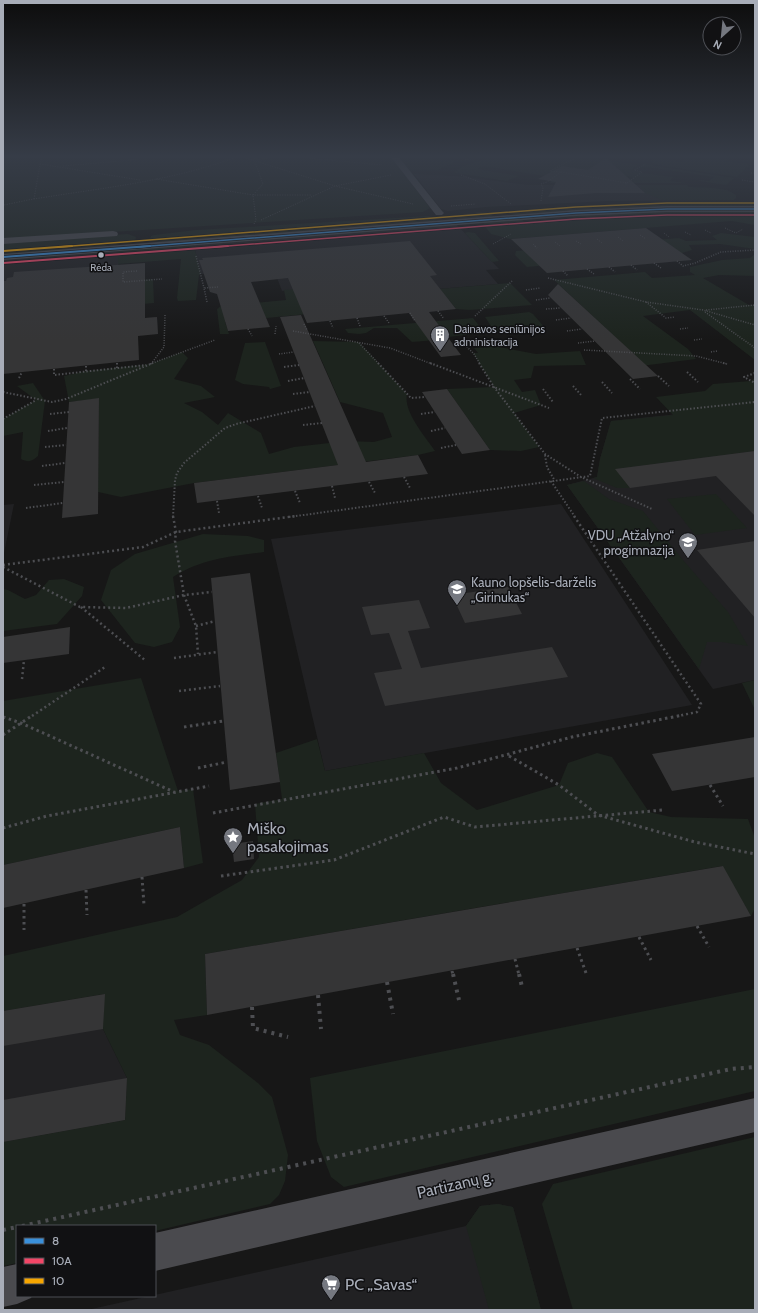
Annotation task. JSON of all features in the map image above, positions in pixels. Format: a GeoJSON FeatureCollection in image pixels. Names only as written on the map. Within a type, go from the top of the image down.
{"type":"FeatureCollection","features":[{"type":"Feature","properties":{"kind":"main road"},"geometry":{"type":"LineString","coordinates":[[3,240],[369,217]]}},
{"type":"Feature","properties":{"kind":"main road"},"geometry":{"type":"LineString","coordinates":[[442,217],[446,223]]}},
{"type":"Feature","properties":{"kind":"main road"},"geometry":{"type":"LineString","coordinates":[[3,257],[515,217]]}},
{"type":"Feature","properties":{"kind":"main road"},"geometry":{"type":"LineString","coordinates":[[161,230],[148,236],[147,239],[154,243],[164,244]]}},
{"type":"Feature","properties":{"kind":"main road"},"geometry":{"type":"LineString","coordinates":[[127,247],[140,239],[137,235],[129,232]]}},
{"type":"Feature","properties":{"kind":"main road","name":"Partizanų g."},"geometry":{"type":"LineString","coordinates":[[156,1252],[755,1115]]}},
{"type":"Feature","properties":{"kind":"main road"},"geometry":{"type":"LineString","coordinates":[[3,1288],[16,1284]]}},
{"type":"Feature","properties":{"kind":"path"},"geometry":{"type":"LineString","coordinates":[[261,220],[267,217]]}},
{"type":"Feature","properties":{"kind":"path"},"geometry":{"type":"LineString","coordinates":[[725,228],[736,233],[743,229]]}},
{"type":"Feature","properties":{"kind":"path"},"geometry":{"type":"LineString","coordinates":[[705,230],[712,234]]}},
{"type":"Feature","properties":{"kind":"path"},"geometry":{"type":"LineString","coordinates":[[685,232],[691,235]]}},
{"type":"Feature","properties":{"kind":"path"},"geometry":{"type":"LineString","coordinates":[[664,233],[669,237]]}},
{"type":"Feature","properties":{"kind":"path"},"geometry":{"type":"LineString","coordinates":[[640,235],[646,239]]}},
{"type":"Feature","properties":{"kind":"path"},"geometry":{"type":"LineString","coordinates":[[618,237],[623,241]]}},
{"type":"Feature","properties":{"kind":"path"},"geometry":{"type":"LineString","coordinates":[[597,239],[602,243]]}},
{"type":"Feature","properties":{"kind":"path"},"geometry":{"type":"LineString","coordinates":[[576,241],[581,244]]}},
{"type":"Feature","properties":{"kind":"path"},"geometry":{"type":"LineString","coordinates":[[555,242],[560,246]]}},
{"type":"Feature","properties":{"kind":"path"},"geometry":{"type":"LineString","coordinates":[[533,244],[536,248]]}},
{"type":"Feature","properties":{"kind":"path"},"geometry":{"type":"LineString","coordinates":[[677,261],[683,266],[695,263],[721,252],[755,250]]}},
{"type":"Feature","properties":{"kind":"path"},"geometry":{"type":"LineString","coordinates":[[196,256],[207,302]]}},
{"type":"Feature","properties":{"kind":"path"},"geometry":{"type":"LineString","coordinates":[[654,263],[661,268]]}},
{"type":"Feature","properties":{"kind":"path"},"geometry":{"type":"LineString","coordinates":[[631,265],[638,270]]}},
{"type":"Feature","properties":{"kind":"path"},"geometry":{"type":"LineString","coordinates":[[609,267],[615,272]]}},
{"type":"Feature","properties":{"kind":"path"},"geometry":{"type":"LineString","coordinates":[[587,269],[594,274]]}},
{"type":"Feature","properties":{"kind":"path"},"geometry":{"type":"LineString","coordinates":[[137,271],[123,272],[123,282],[162,279]]}},
{"type":"Feature","properties":{"kind":"path"},"geometry":{"type":"LineString","coordinates":[[563,271],[568,276]]}},
{"type":"Feature","properties":{"kind":"path"},"geometry":{"type":"LineString","coordinates":[[548,278],[646,302],[703,310],[755,324]]}},
{"type":"Feature","properties":{"kind":"path"},"geometry":{"type":"LineString","coordinates":[[475,316],[512,281]]}},
{"type":"Feature","properties":{"kind":"path"},"geometry":{"type":"LineString","coordinates":[[204,288],[218,287]]}},
{"type":"Feature","properties":{"kind":"path"},"geometry":{"type":"LineString","coordinates":[[526,290],[540,288]]}},
{"type":"Feature","properties":{"kind":"path"},"geometry":{"type":"LineString","coordinates":[[536,300],[550,298]]}},
{"type":"Feature","properties":{"kind":"path"},"geometry":{"type":"LineString","coordinates":[[646,302],[666,318],[675,318]]}},
{"type":"Feature","properties":{"kind":"path"},"geometry":{"type":"LineString","coordinates":[[703,310],[755,305]]}},
{"type":"Feature","properties":{"kind":"path"},"geometry":{"type":"LineString","coordinates":[[546,309],[560,308]]}},
{"type":"Feature","properties":{"kind":"path"},"geometry":{"type":"LineString","coordinates":[[703,310],[755,348]]}},
{"type":"Feature","properties":{"kind":"path"},"geometry":{"type":"LineString","coordinates":[[438,311],[444,319]]}},
{"type":"Feature","properties":{"kind":"path"},"geometry":{"type":"LineString","coordinates":[[410,313],[415,321]]}},
{"type":"Feature","properties":{"kind":"path"},"geometry":{"type":"LineString","coordinates":[[54,369],[54,375],[150,364],[164,347],[165,314]]}},
{"type":"Feature","properties":{"kind":"path"},"geometry":{"type":"LineString","coordinates":[[384,316],[389,323]]}},
{"type":"Feature","properties":{"kind":"path"},"geometry":{"type":"LineString","coordinates":[[358,318],[360,326]]}},
{"type":"Feature","properties":{"kind":"path"},"geometry":{"type":"LineString","coordinates":[[556,320],[571,318]]}},
{"type":"Feature","properties":{"kind":"path"},"geometry":{"type":"LineString","coordinates":[[330,321],[333,328]]}},
{"type":"Feature","properties":{"kind":"path"},"geometry":{"type":"LineString","coordinates":[[304,324],[307,330]]}},
{"type":"Feature","properties":{"kind":"path"},"geometry":{"type":"LineString","coordinates":[[275,334],[276,326]]}},
{"type":"Feature","properties":{"kind":"path"},"geometry":{"type":"LineString","coordinates":[[680,329],[688,328]]}},
{"type":"Feature","properties":{"kind":"path"},"geometry":{"type":"LineString","coordinates":[[248,329],[252,336]]}},
{"type":"Feature","properties":{"kind":"path"},"geometry":{"type":"LineString","coordinates":[[567,331],[582,329]]}},
{"type":"Feature","properties":{"kind":"path"},"geometry":{"type":"LineString","coordinates":[[293,331],[390,348],[549,408]]}},
{"type":"Feature","properties":{"kind":"path"},"geometry":{"type":"LineString","coordinates":[[694,340],[702,339]]}},
{"type":"Feature","properties":{"kind":"path"},"geometry":{"type":"LineString","coordinates":[[3,392],[52,402],[66,399],[150,364],[215,340]]}},
{"type":"Feature","properties":{"kind":"path"},"geometry":{"type":"LineString","coordinates":[[578,343],[594,341]]}},
{"type":"Feature","properties":{"kind":"path"},"geometry":{"type":"LineString","coordinates":[[359,342],[411,398],[425,397]]}},
{"type":"Feature","properties":{"kind":"path"},"geometry":{"type":"LineString","coordinates":[[465,345],[474,354],[494,387],[544,454],[582,477],[652,509]]}},
{"type":"Feature","properties":{"kind":"path"},"geometry":{"type":"LineString","coordinates":[[584,350],[696,356],[727,364]]}},
{"type":"Feature","properties":{"kind":"path"},"geometry":{"type":"LineString","coordinates":[[279,354],[294,352]]}},
{"type":"Feature","properties":{"kind":"path"},"geometry":{"type":"LineString","coordinates":[[711,352],[717,352]]}},
{"type":"Feature","properties":{"kind":"path"},"geometry":{"type":"LineString","coordinates":[[117,363],[117,368]]}},
{"type":"Feature","properties":{"kind":"path"},"geometry":{"type":"LineString","coordinates":[[284,367],[299,365]]}},
{"type":"Feature","properties":{"kind":"path"},"geometry":{"type":"LineString","coordinates":[[86,366],[86,371]]}},
{"type":"Feature","properties":{"kind":"path"},"geometry":{"type":"LineString","coordinates":[[19,378],[22,372]]}},
{"type":"Feature","properties":{"kind":"path"},"geometry":{"type":"LineString","coordinates":[[687,372],[698,382]]}},
{"type":"Feature","properties":{"kind":"path"},"geometry":{"type":"LineString","coordinates":[[755,373],[744,377],[755,383]]}},
{"type":"Feature","properties":{"kind":"path"},"geometry":{"type":"LineString","coordinates":[[658,376],[669,386]]}},
{"type":"Feature","properties":{"kind":"path"},"geometry":{"type":"LineString","coordinates":[[288,380],[304,378]]}},
{"type":"Feature","properties":{"kind":"path"},"geometry":{"type":"LineString","coordinates":[[630,379],[640,389]]}},
{"type":"Feature","properties":{"kind":"path"},"geometry":{"type":"LineString","coordinates":[[602,382],[612,392]]}},
{"type":"Feature","properties":{"kind":"path"},"geometry":{"type":"LineString","coordinates":[[573,386],[582,396]]}},
{"type":"Feature","properties":{"kind":"path"},"geometry":{"type":"LineString","coordinates":[[543,389],[553,402]]}},
{"type":"Feature","properties":{"kind":"path"},"geometry":{"type":"LineString","coordinates":[[292,394],[310,392]]}},
{"type":"Feature","properties":{"kind":"path"},"geometry":{"type":"LineString","coordinates":[[3,419],[36,399]]}},
{"type":"Feature","properties":{"kind":"path"},"geometry":{"type":"LineString","coordinates":[[3,566],[143,547],[176,532],[590,476],[602,418],[755,402]]}},
{"type":"Feature","properties":{"kind":"path"},"geometry":{"type":"LineString","coordinates":[[198,654],[196,626],[184,595],[175,541],[176,532],[172,519],[176,473],[184,463],[225,428],[236,424],[315,406]]}},
{"type":"Feature","properties":{"kind":"path"},"geometry":{"type":"LineString","coordinates":[[50,414],[69,412]]}},
{"type":"Feature","properties":{"kind":"path"},"geometry":{"type":"LineString","coordinates":[[421,414],[434,412]]}},
{"type":"Feature","properties":{"kind":"path"},"geometry":{"type":"LineString","coordinates":[[303,425],[322,423]]}},
{"type":"Feature","properties":{"kind":"path"},"geometry":{"type":"LineString","coordinates":[[48,431],[68,428]]}},
{"type":"Feature","properties":{"kind":"path"},"geometry":{"type":"LineString","coordinates":[[431,431],[445,428]]}},
{"type":"Feature","properties":{"kind":"path"},"geometry":{"type":"LineString","coordinates":[[45,447],[66,445]]}},
{"type":"Feature","properties":{"kind":"path"},"geometry":{"type":"LineString","coordinates":[[441,448],[456,445]]}},
{"type":"Feature","properties":{"kind":"path"},"geometry":{"type":"LineString","coordinates":[[544,454],[547,468],[555,481]]}},
{"type":"Feature","properties":{"kind":"path"},"geometry":{"type":"LineString","coordinates":[[42,466],[65,463]]}},
{"type":"Feature","properties":{"kind":"path"},"geometry":{"type":"LineString","coordinates":[[404,477],[410,488]]}},
{"type":"Feature","properties":{"kind":"path"},"geometry":{"type":"LineString","coordinates":[[213,813],[282,799],[457,768],[509,756],[572,738],[697,712],[701,704],[551,481]]}},
{"type":"Feature","properties":{"kind":"path"},"geometry":{"type":"LineString","coordinates":[[34,485],[64,482]]}},
{"type":"Feature","properties":{"kind":"path"},"geometry":{"type":"LineString","coordinates":[[369,482],[374,493]]}},
{"type":"Feature","properties":{"kind":"path"},"geometry":{"type":"LineString","coordinates":[[332,486],[335,498]]}},
{"type":"Feature","properties":{"kind":"path"},"geometry":{"type":"LineString","coordinates":[[295,491],[300,503]]}},
{"type":"Feature","properties":{"kind":"path"},"geometry":{"type":"LineString","coordinates":[[258,496],[262,508]]}},
{"type":"Feature","properties":{"kind":"path"},"geometry":{"type":"LineString","coordinates":[[217,501],[219,513]]}},
{"type":"Feature","properties":{"kind":"path"},"geometry":{"type":"LineString","coordinates":[[26,508],[63,503]]}},
{"type":"Feature","properties":{"kind":"path"},"geometry":{"type":"LineString","coordinates":[[3,566],[80,607],[146,661]]}},
{"type":"Feature","properties":{"kind":"path"},"geometry":{"type":"LineString","coordinates":[[80,607],[126,608],[184,595],[212,592]]}},
{"type":"Feature","properties":{"kind":"path"},"geometry":{"type":"LineString","coordinates":[[196,626],[215,621]]}},
{"type":"Feature","properties":{"kind":"path"},"geometry":{"type":"LineString","coordinates":[[174,658],[217,652]]}},
{"type":"Feature","properties":{"kind":"path"},"geometry":{"type":"LineString","coordinates":[[22,679],[24,660]]}},
{"type":"Feature","properties":{"kind":"path"},"geometry":{"type":"LineString","coordinates":[[3,735],[105,667]]}},
{"type":"Feature","properties":{"kind":"path"},"geometry":{"type":"LineString","coordinates":[[179,691],[220,686]]}},
{"type":"Feature","properties":{"kind":"path"},"geometry":{"type":"LineString","coordinates":[[3,716],[174,792]]}},
{"type":"Feature","properties":{"kind":"path"},"geometry":{"type":"LineString","coordinates":[[184,727],[223,721]]}},
{"type":"Feature","properties":{"kind":"path"},"geometry":{"type":"LineString","coordinates":[[509,756],[559,785],[598,815],[695,842],[755,854]]}},
{"type":"Feature","properties":{"kind":"path"},"geometry":{"type":"LineString","coordinates":[[198,768],[227,762]]}},
{"type":"Feature","properties":{"kind":"path"},"geometry":{"type":"LineString","coordinates":[[710,785],[723,806]]}},
{"type":"Feature","properties":{"kind":"path"},"geometry":{"type":"LineString","coordinates":[[3,828],[47,816],[209,786]]}},
{"type":"Feature","properties":{"kind":"path"},"geometry":{"type":"LineString","coordinates":[[221,876],[334,860],[444,817],[474,827],[663,810]]}},
{"type":"Feature","properties":{"kind":"path"},"geometry":{"type":"LineString","coordinates":[[142,877],[144,905]]}},
{"type":"Feature","properties":{"kind":"path"},"geometry":{"type":"LineString","coordinates":[[86,890],[87,915]]}},
{"type":"Feature","properties":{"kind":"path"},"geometry":{"type":"LineString","coordinates":[[24,904],[24,930]]}},
{"type":"Feature","properties":{"kind":"path"},"geometry":{"type":"LineString","coordinates":[[697,926],[709,947]]}},
{"type":"Feature","properties":{"kind":"path"},"geometry":{"type":"LineString","coordinates":[[639,937],[650,960]]}},
{"type":"Feature","properties":{"kind":"path"},"geometry":{"type":"LineString","coordinates":[[577,948],[586,973]]}},
{"type":"Feature","properties":{"kind":"path"},"geometry":{"type":"LineString","coordinates":[[515,959],[522,987]]}},
{"type":"Feature","properties":{"kind":"path"},"geometry":{"type":"LineString","coordinates":[[452,971],[459,1000]]}},
{"type":"Feature","properties":{"kind":"path"},"geometry":{"type":"LineString","coordinates":[[387,982],[393,1014]]}},
{"type":"Feature","properties":{"kind":"path"},"geometry":{"type":"LineString","coordinates":[[318,995],[321,1029]]}},
{"type":"Feature","properties":{"kind":"path"},"geometry":{"type":"LineString","coordinates":[[252,1007],[253,1028],[288,1036]]}},
{"type":"Feature","properties":{"kind":"path"},"geometry":{"type":"LineString","coordinates":[[27,1225],[731,1069],[755,1067]]}},
{"type":"Feature","properties":{"kind":"path"},"geometry":{"type":"LineString","coordinates":[[3,1230],[16,1227]]}},
{"type":"Feature","properties":{"kind":"shaded area"},"geometry":{"type":"Polygon","coordinates":[[[3,217],[341,217],[3,239],[3,217]]]}},
{"type":"Feature","properties":{"kind":"shaded area"},"geometry":{"type":"Polygon","coordinates":[[[407,217],[433,217],[436,220],[162,243],[150,239],[151,236],[154,235],[196,230],[407,217]]]}},
{"type":"Feature","properties":{"kind":"shaded area"},"geometry":{"type":"Polygon","coordinates":[[[452,217],[488,217],[471,220],[452,217]]]}},
{"type":"Feature","properties":{"kind":"shaded area"},"geometry":{"type":"Polygon","coordinates":[[[573,217],[755,217],[755,225],[732,221],[510,239],[491,234],[483,224],[486,221],[521,219],[527,224],[576,220],[573,217]]]}},
{"type":"Feature","properties":{"kind":"shaded area"},"geometry":{"type":"Polygon","coordinates":[[[456,224],[499,269],[486,270],[498,284],[415,291],[364,283],[282,291],[274,270],[201,274],[194,246],[191,245],[456,224]]]}},
{"type":"Feature","properties":{"kind":"shaded area"},"geometry":{"type":"Polygon","coordinates":[[[465,233],[475,233],[499,261],[492,262],[465,233]]]}},
{"type":"Feature","properties":{"kind":"shaded area"},"geometry":{"type":"Polygon","coordinates":[[[721,233],[755,237],[755,249],[720,244],[689,245],[692,250],[682,253],[527,267],[515,255],[516,251],[679,238],[686,241],[717,240],[712,236],[721,233]]]}},
{"type":"Feature","properties":{"kind":"shaded area"},"geometry":{"type":"Polygon","coordinates":[[[128,234],[136,237],[135,242],[98,247],[3,255],[3,242],[128,234]]]}},
{"type":"Feature","properties":{"kind":"shaded area"},"geometry":{"type":"Polygon","coordinates":[[[194,246],[201,274],[199,275],[196,300],[178,301],[177,298],[181,259],[118,264],[118,250],[194,246]]]}},
{"type":"Feature","properties":{"kind":"shaded area"},"geometry":{"type":"Polygon","coordinates":[[[118,250],[119,282],[104,310],[145,307],[145,318],[157,317],[158,334],[3,337],[3,259],[118,250]]]}},
{"type":"Feature","properties":{"kind":"shaded area"},"geometry":{"type":"Polygon","coordinates":[[[755,254],[755,276],[719,275],[703,278],[749,305],[755,305],[755,360],[690,310],[643,316],[688,349],[696,359],[641,366],[626,347],[554,280],[645,272],[652,278],[695,275],[690,272],[690,267],[722,260],[750,258],[755,254]]]}},
{"type":"Feature","properties":{"kind":"shaded area"},"geometry":{"type":"Polygon","coordinates":[[[153,279],[154,303],[119,306],[119,282],[153,279]]]}},
{"type":"Feature","properties":{"kind":"shaded area"},"geometry":{"type":"Polygon","coordinates":[[[364,283],[415,291],[510,283],[532,305],[470,310],[456,309],[449,300],[225,322],[229,334],[220,334],[217,309],[221,306],[286,300],[284,290],[364,283]]]}},
{"type":"Feature","properties":{"kind":"shaded area"},"geometry":{"type":"Polygon","coordinates":[[[529,312],[533,314],[546,329],[495,332],[485,317],[529,312]]]}},
{"type":"Feature","properties":{"kind":"shaded area"},"geometry":{"type":"Polygon","coordinates":[[[473,318],[485,333],[448,337],[449,339],[412,342],[397,328],[374,328],[366,333],[359,334],[348,333],[345,329],[473,318]]]}},
{"type":"Feature","properties":{"kind":"shaded area"},"geometry":{"type":"Polygon","coordinates":[[[313,341],[359,342],[407,394],[408,408],[411,416],[435,451],[418,455],[194,483],[121,497],[98,492],[99,399],[69,402],[64,376],[86,371],[150,364],[182,352],[188,358],[174,379],[201,386],[215,397],[184,403],[202,412],[218,425],[228,413],[261,433],[269,454],[294,447],[347,441],[374,442],[392,437],[383,413],[340,402],[313,341]]]}},
{"type":"Feature","properties":{"kind":"shaded area"},"geometry":{"type":"Polygon","coordinates":[[[265,342],[281,386],[270,389],[269,387],[243,384],[235,380],[245,343],[265,342]]]}},
{"type":"Feature","properties":{"kind":"shaded area"},"geometry":{"type":"Polygon","coordinates":[[[494,346],[536,354],[580,351],[586,365],[534,366],[531,378],[514,380],[522,392],[535,390],[541,405],[514,413],[539,447],[521,451],[490,450],[447,389],[494,387],[473,353],[478,353],[474,348],[494,346]]]}},
{"type":"Feature","properties":{"kind":"shaded area"},"geometry":{"type":"Polygon","coordinates":[[[755,378],[755,451],[616,469],[630,488],[617,488],[593,478],[597,477],[600,459],[611,421],[673,415],[656,397],[705,391],[713,384],[751,381],[755,378]]]}},
{"type":"Feature","properties":{"kind":"shaded area"},"geometry":{"type":"Polygon","coordinates":[[[33,383],[45,401],[38,456],[28,461],[21,459],[23,432],[3,436],[3,419],[36,400],[17,386],[33,383]]]}},
{"type":"Feature","properties":{"kind":"shaded area","name":"VDU „Atžalyno“ progimnazija"},"geometry":{"type":"Polygon","coordinates":[[[755,406],[755,680],[713,689],[567,485],[597,477],[600,459],[611,421],[755,406]]]}},
{"type":"Feature","properties":{"kind":"shaded area"},"geometry":{"type":"Polygon","coordinates":[[[584,481],[609,499],[643,511],[728,612],[748,646],[722,642],[707,642],[699,669],[567,485],[584,481]]]}},
{"type":"Feature","properties":{"kind":"shaded area"},"geometry":{"type":"Polygon","coordinates":[[[716,494],[747,528],[695,535],[667,499],[716,494]]]}},
{"type":"Feature","properties":{"kind":"shaded area"},"geometry":{"type":"Polygon","coordinates":[[[14,504],[3,558],[3,505],[14,504]]]}},
{"type":"Feature","properties":{"kind":"shaded area","name":"Kauno lopšelis-darželis „Girinukas“"},"geometry":{"type":"Polygon","coordinates":[[[561,504],[692,705],[325,771],[271,539],[561,504]]]}},
{"type":"Feature","properties":{"kind":"shaded area"},"geometry":{"type":"Polygon","coordinates":[[[203,534],[248,536],[264,540],[264,552],[206,562],[173,577],[180,627],[172,642],[154,647],[135,643],[101,600],[111,570],[135,554],[203,534]]]}},
{"type":"Feature","properties":{"kind":"shaded area"},"geometry":{"type":"Polygon","coordinates":[[[64,579],[84,587],[82,596],[57,624],[3,631],[3,589],[25,599],[36,595],[49,580],[64,579]]]}},
{"type":"Feature","properties":{"kind":"shaded area"},"geometry":{"type":"Polygon","coordinates":[[[141,678],[178,791],[193,789],[203,863],[184,868],[180,827],[3,865],[3,701],[141,678]]]}},
{"type":"Feature","properties":{"kind":"shaded area"},"geometry":{"type":"Polygon","coordinates":[[[755,680],[755,710],[742,683],[755,680]]]}},
{"type":"Feature","properties":{"kind":"shaded area"},"geometry":{"type":"Polygon","coordinates":[[[317,739],[325,771],[424,753],[441,783],[477,810],[559,785],[568,763],[597,753],[612,757],[649,812],[671,817],[748,819],[755,838],[755,908],[751,916],[722,866],[205,954],[207,1015],[174,1020],[180,1035],[209,1045],[258,1083],[272,1097],[288,1155],[285,1181],[279,1195],[270,1204],[156,1231],[156,1225],[16,1225],[16,1263],[3,1266],[3,1142],[125,1120],[127,1078],[103,1029],[104,994],[3,1011],[3,956],[177,917],[242,880],[259,857],[255,804],[282,799],[276,753],[317,739]]]}},
{"type":"Feature","properties":{"kind":"shaded area"},"geometry":{"type":"Polygon","coordinates":[[[755,989],[755,1091],[344,1187],[331,1177],[317,1141],[310,1078],[755,989]]]}},
{"type":"Feature","properties":{"kind":"shaded area"},"geometry":{"type":"Polygon","coordinates":[[[105,994],[103,1029],[127,1078],[125,1120],[3,1142],[3,1011],[105,994]]]}},
{"type":"Feature","properties":{"kind":"shaded area"},"geometry":{"type":"Polygon","coordinates":[[[755,1137],[755,1310],[573,1310],[542,1204],[553,1184],[755,1137]]]}},
{"type":"Feature","properties":{"kind":"shaded area"},"geometry":{"type":"Polygon","coordinates":[[[498,1204],[513,1207],[541,1310],[87,1310],[146,1297],[156,1297],[156,1295],[466,1226],[480,1206],[498,1204]]]}},
{"type":"Feature","properties":{"kind":"shaded area"},"geometry":{"type":"Polygon","coordinates":[[[498,1204],[513,1207],[541,1310],[489,1310],[466,1226],[480,1206],[498,1204]]]}},
{"type":"Feature","properties":{"kind":"building"},"geometry":{"type":"Polygon","coordinates":[[[646,228],[692,260],[547,273],[511,239],[646,228]]]}},
{"type":"Feature","properties":{"kind":"building"},"geometry":{"type":"Polygon","coordinates":[[[410,241],[437,275],[430,276],[456,309],[429,312],[461,355],[441,357],[409,313],[307,323],[288,278],[251,282],[270,327],[228,331],[217,294],[210,292],[199,260],[203,260],[202,258],[410,241]]]}},
{"type":"Feature","properties":{"kind":"building"},"geometry":{"type":"Polygon","coordinates":[[[145,263],[145,318],[157,317],[158,334],[138,336],[139,360],[3,374],[3,281],[6,281],[7,278],[13,277],[14,272],[145,263]]]}},
{"type":"Feature","properties":{"kind":"building"},"geometry":{"type":"Polygon","coordinates":[[[558,284],[658,376],[633,379],[548,295],[558,284]]]}},
{"type":"Feature","properties":{"kind":"building"},"geometry":{"type":"Polygon","coordinates":[[[301,315],[366,462],[418,455],[428,474],[197,503],[194,483],[338,465],[280,317],[301,315]]]}},
{"type":"Feature","properties":{"kind":"building"},"geometry":{"type":"Polygon","coordinates":[[[447,389],[490,450],[462,454],[422,392],[447,389]]]}},
{"type":"Feature","properties":{"kind":"building"},"geometry":{"type":"Polygon","coordinates":[[[99,398],[98,514],[62,518],[69,402],[99,398]]]}},
{"type":"Feature","properties":{"kind":"building"},"geometry":{"type":"Polygon","coordinates":[[[755,451],[755,516],[716,476],[630,488],[615,469],[755,451]]]}},
{"type":"Feature","properties":{"kind":"building"},"geometry":{"type":"Polygon","coordinates":[[[755,541],[755,618],[697,550],[755,541]]]}},
{"type":"Feature","properties":{"kind":"building"},"geometry":{"type":"Polygon","coordinates":[[[250,573],[280,782],[230,790],[211,578],[250,573]]]}},
{"type":"Feature","properties":{"kind":"building"},"geometry":{"type":"Polygon","coordinates":[[[508,587],[522,614],[465,623],[452,595],[508,587]]]}},
{"type":"Feature","properties":{"kind":"building"},"geometry":{"type":"Polygon","coordinates":[[[419,600],[430,628],[408,631],[421,668],[552,647],[568,677],[385,706],[374,673],[402,669],[389,633],[371,635],[362,607],[419,600]]]}},
{"type":"Feature","properties":{"kind":"building"},"geometry":{"type":"Polygon","coordinates":[[[70,627],[69,654],[3,663],[3,637],[70,627]]]}},
{"type":"Feature","properties":{"kind":"building"},"geometry":{"type":"Polygon","coordinates":[[[755,737],[755,777],[672,791],[652,754],[755,737]]]}},
{"type":"Feature","properties":{"kind":"building"},"geometry":{"type":"Polygon","coordinates":[[[180,827],[184,868],[3,908],[3,865],[180,827]]]}},
{"type":"Feature","properties":{"kind":"building"},"geometry":{"type":"Polygon","coordinates":[[[253,841],[254,859],[234,862],[232,844],[253,841]]]}},
{"type":"Feature","properties":{"kind":"building"},"geometry":{"type":"Polygon","coordinates":[[[723,866],[751,916],[207,1015],[205,954],[723,866]]]}},
{"type":"Feature","properties":{"kind":"building"},"geometry":{"type":"Polygon","coordinates":[[[105,994],[103,1029],[3,1046],[3,1011],[105,994]]]}},
{"type":"Feature","properties":{"kind":"building"},"geometry":{"type":"Polygon","coordinates":[[[127,1078],[125,1120],[3,1142],[3,1100],[127,1078]]]}},
{"type":"Feature","properties":{"kind":"transit line","name":"10"},"geometry":{"type":"LineString","coordinates":[[3,251],[442,217]]}},
{"type":"Feature","properties":{"kind":"transit line","name":"8"},"geometry":{"type":"LineString","coordinates":[[3,257],[520,217]]}},
{"type":"Feature","properties":{"kind":"transit line","name":"10A"},"geometry":{"type":"LineString","coordinates":[[3,263],[576,219],[615,217]]}},
{"type":"Feature","properties":{"kind":"place","name":"Rėda"},"geometry":{"type":"Point","coordinates":[101,255]}},
{"type":"Feature","properties":{"kind":"place","name":"Dainavos seniūnijos administracija"},"geometry":{"type":"Point","coordinates":[440,352]}},
{"type":"Feature","properties":{"kind":"place","name":"VDU „Atžalyno“ progimnazija"},"geometry":{"type":"Point","coordinates":[688,559]}},
{"type":"Feature","properties":{"kind":"place","name":"Kauno lopšelis-darželis „Girinukas“"},"geometry":{"type":"Point","coordinates":[457,606]}},
{"type":"Feature","properties":{"kind":"place","name":"Miško pasakojimas"},"geometry":{"type":"Point","coordinates":[233,854]}},
{"type":"Feature","properties":{"kind":"place","name":"PC „Savas“"},"geometry":{"type":"Point","coordinates":[331,1301]}}]}
